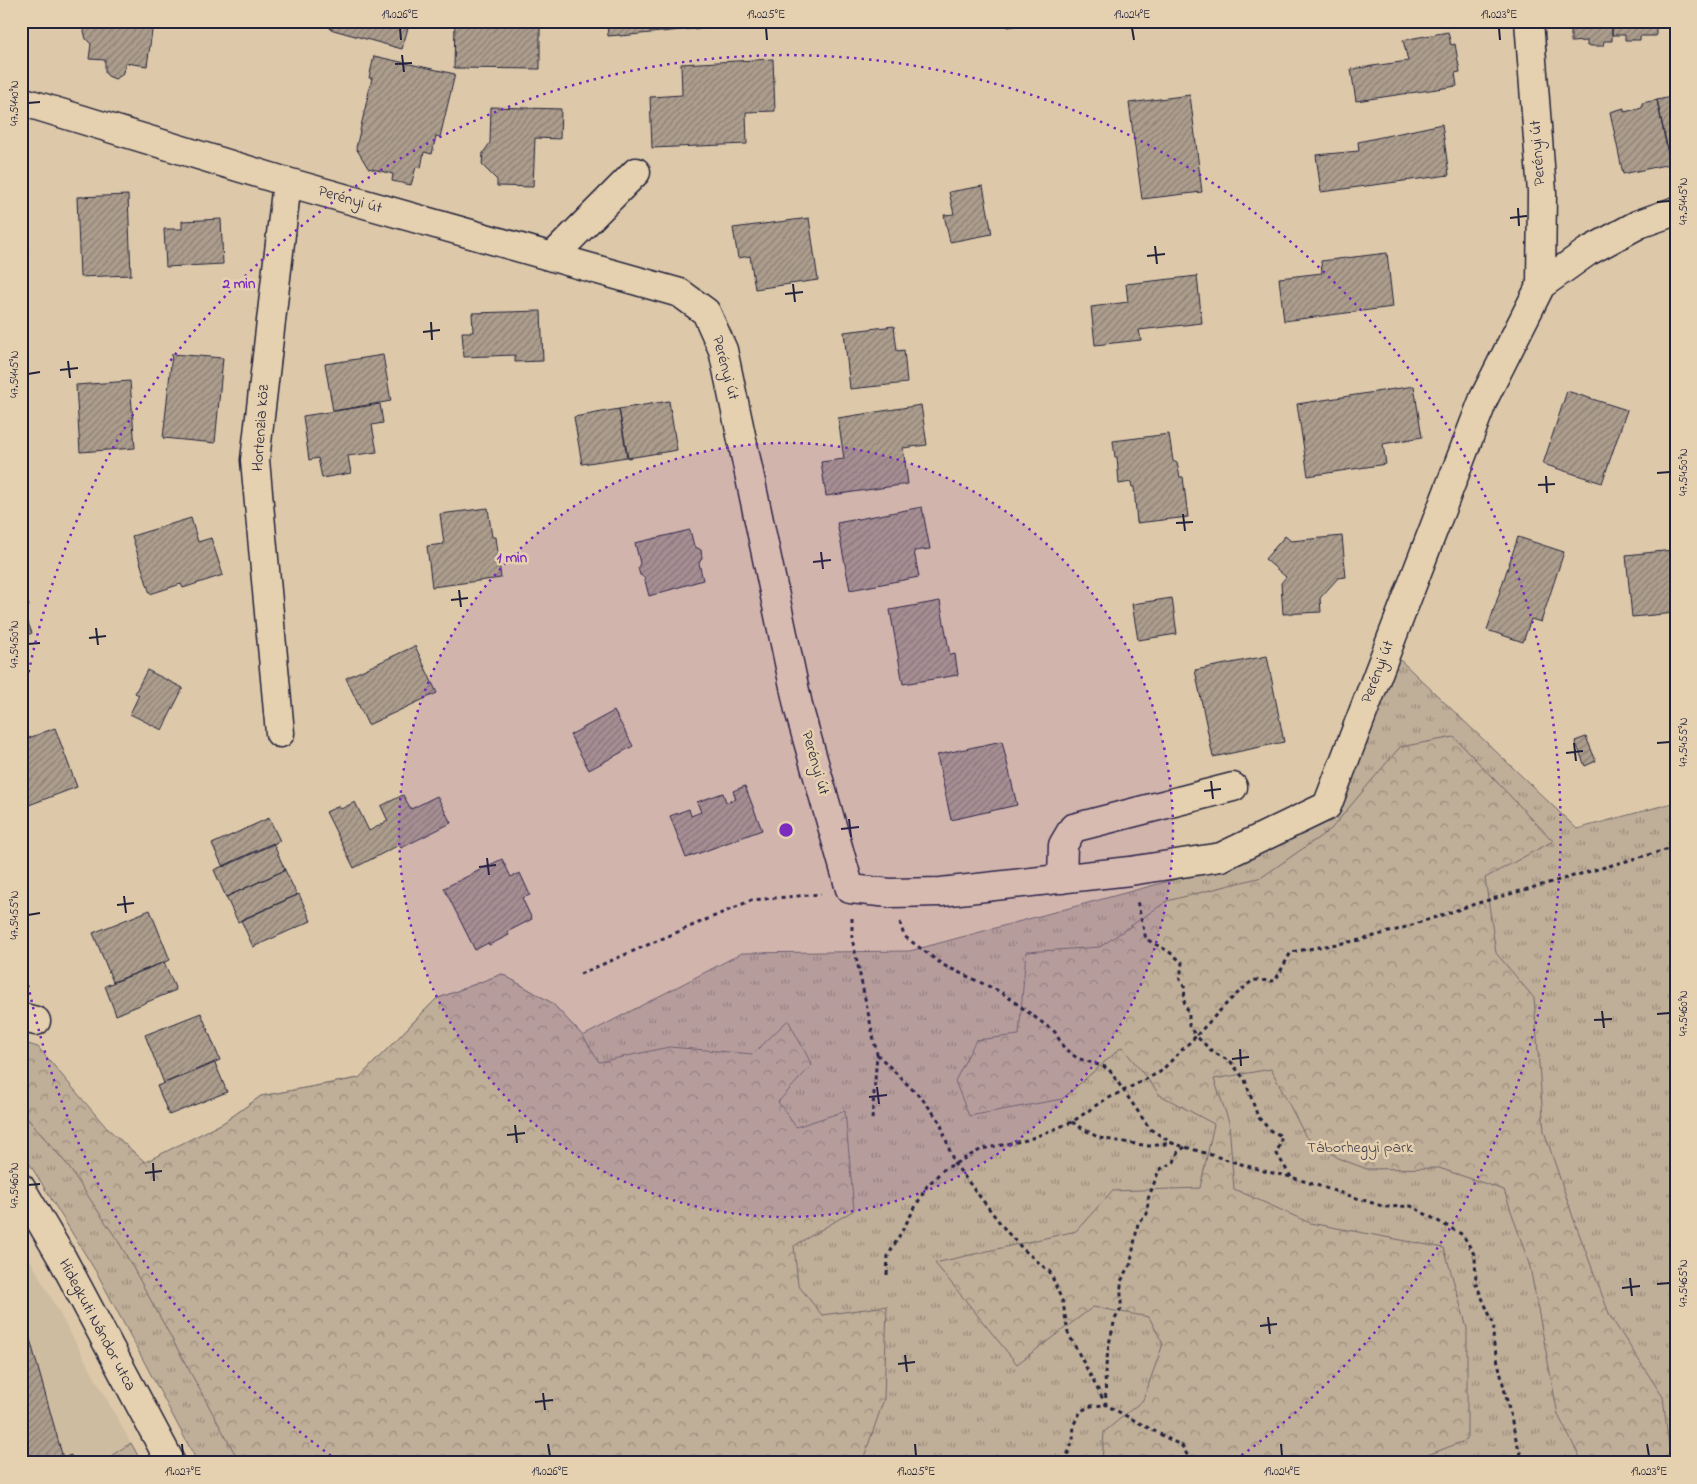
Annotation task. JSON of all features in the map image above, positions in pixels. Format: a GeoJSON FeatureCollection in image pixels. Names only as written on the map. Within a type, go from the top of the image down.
{"type":"FeatureCollection","features":[{"type":"Feature","properties":{"kind":"street","name":"Perényi út"},"geometry":{"type":"LineString","coordinates":[[21,100],[287,182],[680,292],[706,312],[723,350],[800,710],[850,889],[890,893],[941,892],[1130,871],[1221,857],[1327,806],[1484,398],[1541,285],[1542,192],[1528,21]]}},
{"type":"Feature","properties":{"kind":"street"},"geometry":{"type":"LineString","coordinates":[[552,257],[636,172]]}},
{"type":"Feature","properties":{"kind":"street","name":"Hortenzia köz"},"geometry":{"type":"LineString","coordinates":[[280,733],[255,460],[287,182]]}},
{"type":"Feature","properties":{"kind":"street","name":"Perényi út"},"geometry":{"type":"LineString","coordinates":[[1541,285],[1587,252],[1639,224],[1676,211]]}},
{"type":"Feature","properties":{"kind":"street"},"geometry":{"type":"LineString","coordinates":[[1062,879],[1063,845],[1074,828],[1233,787]]}},
{"type":"Feature","properties":{"kind":"street","name":"Hidegkuti Nándor utca"},"geometry":{"type":"LineString","coordinates":[[21,1188],[62,1258],[171,1463]]}},
{"type":"Feature","properties":{"kind":"path"},"geometry":{"type":"LineString","coordinates":[[887,1275],[888,1256],[927,1186],[943,1170],[982,1149],[1027,1140],[1072,1122],[1101,1102],[1160,1072],[1230,1000],[1253,980],[1275,981],[1291,952],[1360,940],[1478,903],[1676,847]]}},
{"type":"Feature","properties":{"kind":"path"},"geometry":{"type":"LineString","coordinates":[[1130,871],[1146,939],[1168,951],[1182,962],[1180,980],[1185,988],[1184,1001],[1189,1014],[1189,1026],[1196,1036],[1213,1052],[1231,1062],[1245,1080],[1258,1117],[1271,1131],[1282,1136],[1277,1154],[1291,1177]]}},
{"type":"Feature","properties":{"kind":"path"},"geometry":{"type":"LineString","coordinates":[[580,974],[752,900],[822,894],[850,889],[852,938],[877,1054],[872,1120]]}},
{"type":"Feature","properties":{"kind":"path"},"geometry":{"type":"LineString","coordinates":[[890,893],[904,936],[943,965],[1001,992],[1055,1032],[1064,1048],[1077,1058],[1108,1068],[1150,1129],[1172,1143],[1264,1171],[1291,1177],[1385,1207],[1412,1206],[1463,1235],[1475,1256],[1476,1284],[1494,1325],[1493,1341],[1523,1463]]}},
{"type":"Feature","properties":{"kind":"path"},"geometry":{"type":"LineString","coordinates":[[877,1054],[925,1102],[940,1122],[954,1163],[1007,1232],[1024,1250],[1050,1272],[1062,1302],[1068,1333],[1106,1405]]}},
{"type":"Feature","properties":{"kind":"path"},"geometry":{"type":"LineString","coordinates":[[1072,1122],[1099,1138],[1149,1146],[1172,1143]]}},
{"type":"Feature","properties":{"kind":"path"},"geometry":{"type":"LineString","coordinates":[[1106,1405],[1105,1373],[1109,1344],[1115,1319],[1122,1309],[1121,1281],[1130,1266],[1138,1223],[1147,1214],[1148,1199],[1159,1170],[1174,1162],[1178,1152],[1185,1147]]}},
{"type":"Feature","properties":{"kind":"path"},"geometry":{"type":"LineString","coordinates":[[1064,1463],[1073,1441],[1074,1424],[1081,1411],[1091,1406],[1106,1405],[1182,1446],[1192,1463]]}},
{"type":"Feature","properties":{"kind":"shaded area"},"geometry":{"type":"Polygon","coordinates":[[[21,1243],[142,1463],[21,1463],[21,1243]]]}},
{"type":"Feature","properties":{"kind":"green space","name":"Táborhegyi park"},"geometry":{"type":"Polygon","coordinates":[[[1395,655],[1577,829],[1676,802],[1676,1463],[198,1463],[98,1275],[21,1150],[21,1111],[66,1163],[145,1163],[223,1123],[261,1096],[359,1078],[436,999],[502,974],[552,1003],[583,1036],[742,953],[910,951],[1221,867],[1333,811],[1395,655]]]}},
{"type":"Feature","properties":{"kind":"green space"},"geometry":{"type":"Polygon","coordinates":[[[1454,737],[1553,841],[1485,878],[1496,953],[1534,998],[1544,1131],[1574,1220],[1610,1316],[1663,1397],[1671,1463],[1583,1463],[1558,1415],[1530,1267],[1504,1190],[1439,1168],[1367,1169],[1340,1159],[1306,1137],[1271,1069],[1214,1079],[1229,1122],[1234,1189],[1310,1223],[1444,1248],[1467,1328],[1467,1440],[1407,1463],[1384,1463],[1354,1454],[1352,1463],[1102,1463],[1104,1432],[1143,1400],[1163,1344],[1149,1317],[1093,1307],[1017,1364],[935,1263],[1076,1231],[1112,1191],[1200,1188],[1214,1124],[1160,1095],[1122,1047],[1062,1099],[969,1116],[955,1081],[976,1040],[1019,1035],[1026,952],[1100,947],[1167,901],[1262,877],[1331,829],[1400,747],[1454,737]]]}},
{"type":"Feature","properties":{"kind":"green space"},"geometry":{"type":"Polygon","coordinates":[[[502,974],[552,1003],[583,1036],[599,1062],[669,1047],[753,1054],[788,1020],[812,1065],[778,1102],[796,1127],[845,1111],[854,1210],[794,1246],[798,1285],[822,1315],[887,1306],[884,1399],[861,1463],[240,1463],[120,1244],[66,1163],[21,1111],[21,1042],[38,1047],[106,1127],[145,1162],[223,1123],[261,1096],[359,1078],[436,999],[502,974]]]}},
{"type":"Feature","properties":{"kind":"green space"},"geometry":{"type":"Polygon","coordinates":[[[131,1443],[142,1463],[114,1463],[112,1455],[131,1443]]]}},
{"type":"Feature","properties":{"kind":"building"},"geometry":{"type":"Polygon","coordinates":[[[89,21],[132,21],[153,24],[147,66],[126,63],[122,75],[115,79],[108,76],[105,73],[105,60],[89,59],[91,44],[86,39],[84,31],[89,21]]]}},
{"type":"Feature","properties":{"kind":"building"},"geometry":{"type":"Polygon","coordinates":[[[332,21],[410,21],[402,49],[330,29],[332,21]]]}},
{"type":"Feature","properties":{"kind":"building"},"geometry":{"type":"Polygon","coordinates":[[[455,21],[540,23],[540,69],[454,68],[455,21]]]}},
{"type":"Feature","properties":{"kind":"building"},"geometry":{"type":"Polygon","coordinates":[[[607,21],[711,21],[712,27],[608,36],[607,21]]]}},
{"type":"Feature","properties":{"kind":"building"},"geometry":{"type":"Polygon","coordinates":[[[1007,21],[1042,21],[1008,27],[1007,21]]]}},
{"type":"Feature","properties":{"kind":"building"},"geometry":{"type":"Polygon","coordinates":[[[1571,21],[1612,21],[1612,41],[1604,41],[1603,46],[1587,46],[1587,41],[1571,42],[1571,21]]]}},
{"type":"Feature","properties":{"kind":"building"},"geometry":{"type":"Polygon","coordinates":[[[1612,21],[1656,21],[1656,36],[1640,36],[1640,40],[1625,40],[1625,35],[1612,35],[1612,21]]]}},
{"type":"Feature","properties":{"kind":"building"},"geometry":{"type":"Polygon","coordinates":[[[1448,32],[1451,45],[1455,44],[1460,72],[1455,73],[1457,86],[1356,101],[1351,69],[1408,61],[1403,40],[1448,32]]]}},
{"type":"Feature","properties":{"kind":"building"},"geometry":{"type":"Polygon","coordinates":[[[374,56],[455,74],[440,137],[436,136],[432,154],[424,152],[421,168],[416,167],[411,185],[392,181],[393,174],[368,168],[356,148],[372,78],[369,78],[374,56]]]}},
{"type":"Feature","properties":{"kind":"building"},"geometry":{"type":"Polygon","coordinates":[[[773,59],[775,111],[746,112],[747,144],[652,148],[650,97],[682,95],[681,64],[773,59]]]}},
{"type":"Feature","properties":{"kind":"building"},"geometry":{"type":"Polygon","coordinates":[[[1190,95],[1202,192],[1142,199],[1129,103],[1190,95]]]}},
{"type":"Feature","properties":{"kind":"building"},"geometry":{"type":"Polygon","coordinates":[[[1676,96],[1676,169],[1672,169],[1657,100],[1676,96]]]}},
{"type":"Feature","properties":{"kind":"building"},"geometry":{"type":"Polygon","coordinates":[[[1657,100],[1670,164],[1623,174],[1610,112],[1624,108],[1624,112],[1642,108],[1642,103],[1657,100]]]}},
{"type":"Feature","properties":{"kind":"building"},"geometry":{"type":"Polygon","coordinates":[[[491,107],[561,109],[560,139],[535,138],[533,187],[497,186],[497,180],[482,165],[483,153],[490,143],[491,107]]]}},
{"type":"Feature","properties":{"kind":"building"},"geometry":{"type":"Polygon","coordinates":[[[1442,124],[1449,175],[1321,192],[1316,155],[1359,151],[1358,142],[1442,124]]]}},
{"type":"Feature","properties":{"kind":"building"},"geometry":{"type":"Polygon","coordinates":[[[983,186],[992,234],[950,242],[944,215],[954,214],[949,192],[983,186]]]}},
{"type":"Feature","properties":{"kind":"building"},"geometry":{"type":"Polygon","coordinates":[[[128,195],[131,275],[80,277],[77,197],[128,195]]]}},
{"type":"Feature","properties":{"kind":"building"},"geometry":{"type":"Polygon","coordinates":[[[809,218],[818,280],[755,289],[750,256],[738,258],[733,228],[809,218]]]}},
{"type":"Feature","properties":{"kind":"building"},"geometry":{"type":"Polygon","coordinates":[[[221,219],[223,264],[166,267],[164,229],[182,229],[182,221],[221,219]]]}},
{"type":"Feature","properties":{"kind":"building"},"geometry":{"type":"Polygon","coordinates":[[[27,232],[28,262],[21,262],[21,233],[27,232]]]}},
{"type":"Feature","properties":{"kind":"building"},"geometry":{"type":"Polygon","coordinates":[[[1387,253],[1393,307],[1284,321],[1279,278],[1322,273],[1321,261],[1387,253]]]}},
{"type":"Feature","properties":{"kind":"building"},"geometry":{"type":"Polygon","coordinates":[[[1197,276],[1202,323],[1139,330],[1141,340],[1095,345],[1091,307],[1128,302],[1126,284],[1197,276]]]}},
{"type":"Feature","properties":{"kind":"building"},"geometry":{"type":"Polygon","coordinates":[[[541,311],[543,361],[515,362],[515,355],[464,357],[462,332],[473,332],[472,313],[541,311]]]}},
{"type":"Feature","properties":{"kind":"building"},"geometry":{"type":"Polygon","coordinates":[[[894,326],[897,351],[904,350],[907,383],[850,389],[844,332],[894,326]]]}},
{"type":"Feature","properties":{"kind":"building"},"geometry":{"type":"Polygon","coordinates":[[[172,354],[223,358],[215,443],[163,438],[172,354]]]}},
{"type":"Feature","properties":{"kind":"building"},"geometry":{"type":"Polygon","coordinates":[[[383,355],[391,401],[333,411],[325,364],[383,355]]]}},
{"type":"Feature","properties":{"kind":"building"},"geometry":{"type":"Polygon","coordinates":[[[130,381],[135,448],[80,452],[76,385],[130,381]]]}},
{"type":"Feature","properties":{"kind":"building"},"geometry":{"type":"Polygon","coordinates":[[[1414,386],[1422,437],[1383,444],[1386,464],[1308,476],[1297,404],[1414,386]]]}},
{"type":"Feature","properties":{"kind":"building"},"geometry":{"type":"Polygon","coordinates":[[[1567,391],[1627,410],[1602,483],[1543,464],[1567,391]]]}},
{"type":"Feature","properties":{"kind":"building"},"geometry":{"type":"Polygon","coordinates":[[[669,401],[677,450],[628,458],[619,409],[669,401]]]}},
{"type":"Feature","properties":{"kind":"building"},"geometry":{"type":"Polygon","coordinates":[[[380,404],[383,423],[372,425],[377,452],[348,456],[351,473],[322,478],[318,458],[309,460],[303,416],[380,404]]]}},
{"type":"Feature","properties":{"kind":"building"},"geometry":{"type":"Polygon","coordinates":[[[921,405],[927,445],[903,448],[908,484],[826,496],[821,462],[844,459],[838,418],[921,405]]]}},
{"type":"Feature","properties":{"kind":"building"},"geometry":{"type":"Polygon","coordinates":[[[619,409],[627,457],[582,464],[574,417],[619,409]]]}},
{"type":"Feature","properties":{"kind":"building"},"geometry":{"type":"Polygon","coordinates":[[[1169,434],[1173,461],[1177,463],[1180,477],[1183,477],[1188,517],[1137,523],[1134,487],[1132,487],[1131,482],[1119,484],[1117,457],[1115,457],[1113,441],[1169,434]]]}},
{"type":"Feature","properties":{"kind":"building"},"geometry":{"type":"Polygon","coordinates":[[[922,507],[930,549],[914,551],[919,577],[850,590],[837,523],[922,507]]]}},
{"type":"Feature","properties":{"kind":"building"},"geometry":{"type":"Polygon","coordinates":[[[488,508],[492,537],[496,537],[501,578],[432,587],[427,546],[444,544],[440,514],[488,508]]]}},
{"type":"Feature","properties":{"kind":"building"},"geometry":{"type":"Polygon","coordinates":[[[191,518],[198,542],[211,538],[223,575],[183,588],[181,584],[150,594],[132,536],[191,518]]]}},
{"type":"Feature","properties":{"kind":"building"},"geometry":{"type":"Polygon","coordinates":[[[690,530],[694,546],[701,550],[702,558],[699,563],[703,580],[649,596],[644,577],[640,575],[638,568],[640,563],[635,543],[690,530]]]}},
{"type":"Feature","properties":{"kind":"building"},"geometry":{"type":"Polygon","coordinates":[[[1285,536],[1291,541],[1342,536],[1346,577],[1338,578],[1320,598],[1321,612],[1283,614],[1281,583],[1286,577],[1265,559],[1285,536]]]}},
{"type":"Feature","properties":{"kind":"building"},"geometry":{"type":"Polygon","coordinates":[[[1518,537],[1564,552],[1541,622],[1531,619],[1523,642],[1487,630],[1518,537]]]}},
{"type":"Feature","properties":{"kind":"building"},"geometry":{"type":"Polygon","coordinates":[[[1673,550],[1673,553],[1676,553],[1676,613],[1632,617],[1626,555],[1673,550]]]}},
{"type":"Feature","properties":{"kind":"building"},"geometry":{"type":"Polygon","coordinates":[[[21,587],[29,606],[21,609],[21,587]]]}},
{"type":"Feature","properties":{"kind":"building"},"geometry":{"type":"Polygon","coordinates":[[[1172,598],[1177,634],[1138,640],[1132,604],[1172,598]]]}},
{"type":"Feature","properties":{"kind":"building"},"geometry":{"type":"Polygon","coordinates":[[[940,601],[950,655],[955,654],[958,675],[903,684],[890,610],[940,601]]]}},
{"type":"Feature","properties":{"kind":"building"},"geometry":{"type":"Polygon","coordinates":[[[21,609],[32,633],[21,637],[21,609]]]}},
{"type":"Feature","properties":{"kind":"building"},"geometry":{"type":"Polygon","coordinates":[[[415,646],[437,693],[368,725],[346,678],[415,646]]]}},
{"type":"Feature","properties":{"kind":"building"},"geometry":{"type":"Polygon","coordinates":[[[1267,656],[1284,742],[1213,757],[1195,670],[1267,656]]]}},
{"type":"Feature","properties":{"kind":"building"},"geometry":{"type":"Polygon","coordinates":[[[147,670],[183,688],[162,730],[130,714],[139,695],[135,693],[147,670]]]}},
{"type":"Feature","properties":{"kind":"building"},"geometry":{"type":"Polygon","coordinates":[[[614,711],[633,746],[589,770],[570,735],[614,711]]]}},
{"type":"Feature","properties":{"kind":"building"},"geometry":{"type":"Polygon","coordinates":[[[55,728],[77,787],[21,808],[21,741],[55,728]]]}},
{"type":"Feature","properties":{"kind":"building"},"geometry":{"type":"Polygon","coordinates":[[[1586,737],[1596,761],[1585,766],[1575,741],[1586,737]]]}},
{"type":"Feature","properties":{"kind":"building"},"geometry":{"type":"Polygon","coordinates":[[[1002,741],[1017,805],[951,820],[937,755],[1002,741]]]}},
{"type":"Feature","properties":{"kind":"building"},"geometry":{"type":"Polygon","coordinates":[[[745,786],[762,830],[686,858],[670,816],[689,809],[691,816],[701,812],[697,802],[723,793],[726,802],[736,799],[733,791],[745,786]]]}},
{"type":"Feature","properties":{"kind":"building"},"geometry":{"type":"Polygon","coordinates":[[[403,795],[411,809],[437,796],[451,823],[401,848],[399,845],[354,868],[326,812],[339,806],[341,809],[355,802],[369,831],[388,821],[381,806],[403,795]]]}},
{"type":"Feature","properties":{"kind":"building"},"geometry":{"type":"Polygon","coordinates":[[[269,818],[280,841],[223,867],[212,844],[269,818]]]}},
{"type":"Feature","properties":{"kind":"building"},"geometry":{"type":"Polygon","coordinates":[[[273,843],[285,870],[226,897],[214,870],[273,843]]]}},
{"type":"Feature","properties":{"kind":"building"},"geometry":{"type":"Polygon","coordinates":[[[502,859],[511,877],[520,873],[530,895],[522,898],[532,919],[507,932],[509,935],[475,950],[444,888],[502,859]]]}},
{"type":"Feature","properties":{"kind":"building"},"geometry":{"type":"Polygon","coordinates":[[[285,870],[297,895],[238,922],[226,897],[285,870]]]}},
{"type":"Feature","properties":{"kind":"building"},"geometry":{"type":"Polygon","coordinates":[[[299,894],[311,921],[253,947],[241,920],[299,894]]]}},
{"type":"Feature","properties":{"kind":"building"},"geometry":{"type":"Polygon","coordinates":[[[150,910],[170,960],[113,982],[93,933],[150,910]]]}},
{"type":"Feature","properties":{"kind":"building"},"geometry":{"type":"Polygon","coordinates":[[[164,962],[176,990],[116,1015],[105,986],[164,962]]]}},
{"type":"Feature","properties":{"kind":"building"},"geometry":{"type":"Polygon","coordinates":[[[201,1013],[220,1060],[164,1083],[145,1035],[201,1013]]]}},
{"type":"Feature","properties":{"kind":"building"},"geometry":{"type":"Polygon","coordinates":[[[215,1063],[227,1092],[169,1115],[157,1086],[215,1063]]]}},
{"type":"Feature","properties":{"kind":"building"},"geometry":{"type":"Polygon","coordinates":[[[28,1332],[63,1458],[71,1455],[72,1463],[21,1463],[21,1334],[28,1332]]]}}]}
